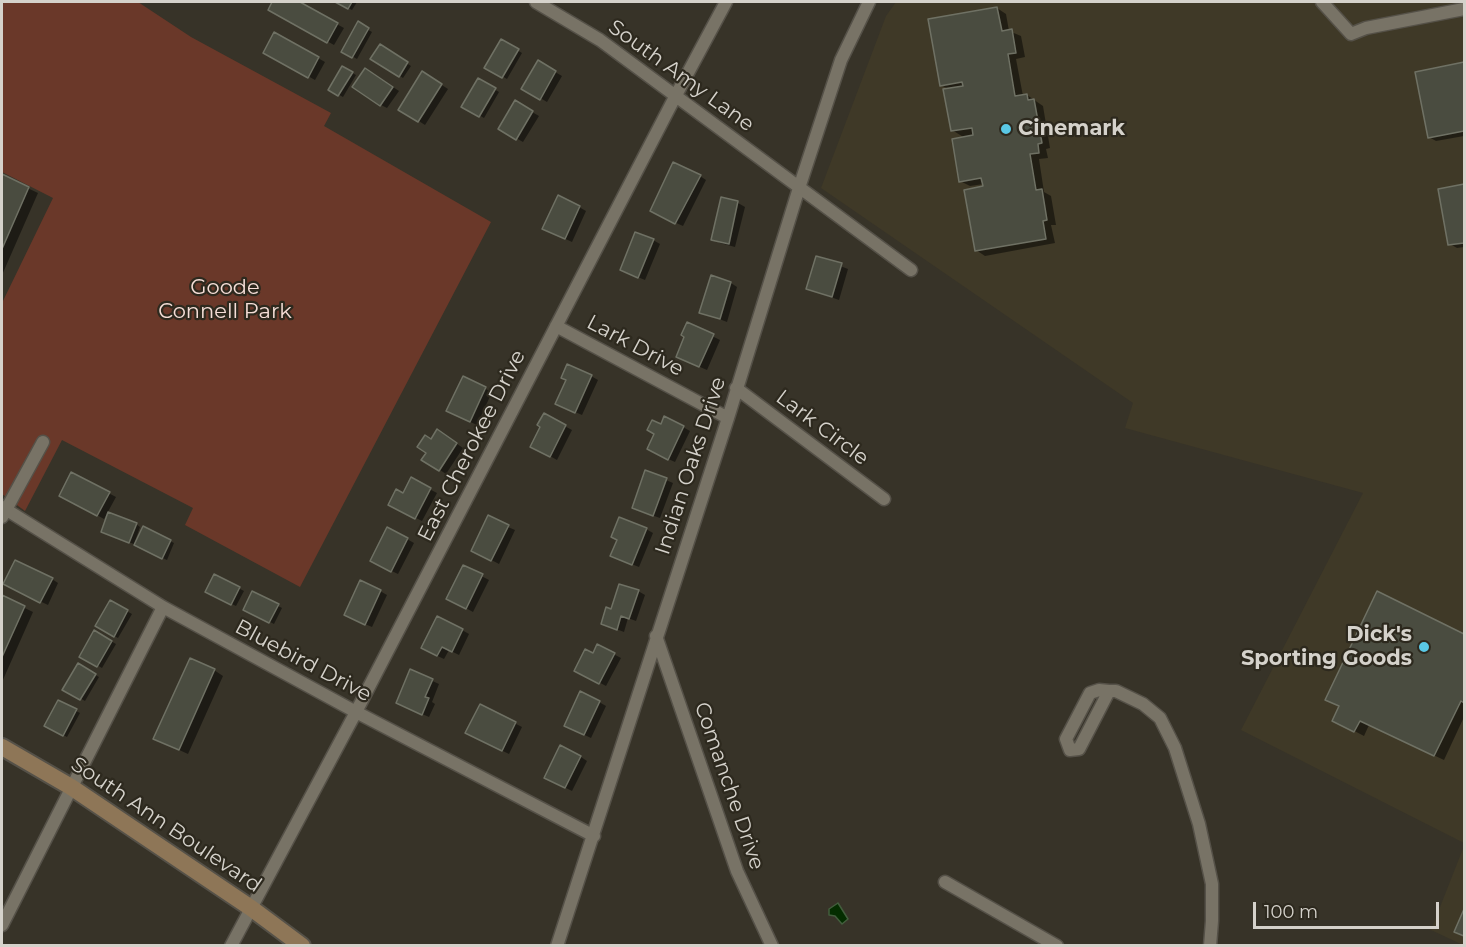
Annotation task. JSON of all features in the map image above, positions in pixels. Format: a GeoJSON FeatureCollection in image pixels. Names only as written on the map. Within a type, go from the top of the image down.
{"type":"FeatureCollection","features":[{"type":"Feature","properties":{"kind":"street","name":"South Amy Lane"},"geometry":{"type":"LineString","coordinates":[[536,2],[600,40],[911,270]]}},
{"type":"Feature","properties":{"kind":"street","name":"East Cherokee Drive"},"geometry":{"type":"LineString","coordinates":[[231,945],[356,712],[726,2]]}},
{"type":"Feature","properties":{"kind":"street","name":"Indian Oaks Drive"},"geometry":{"type":"LineString","coordinates":[[557,945],[594,836],[841,60],[869,2]]}},
{"type":"Feature","properties":{"kind":"street"},"geometry":{"type":"LineString","coordinates":[[1323,2],[1351,34],[1366,28],[1464,9]]}},
{"type":"Feature","properties":{"kind":"street","name":"Lark Drive"},"geometry":{"type":"LineString","coordinates":[[556,326],[728,418]]}},
{"type":"Feature","properties":{"kind":"street","name":"Lark Circle"},"geometry":{"type":"LineString","coordinates":[[736,388],[884,499]]}},
{"type":"Feature","properties":{"kind":"street"},"geometry":{"type":"LineString","coordinates":[[3,511],[43,441]]}},
{"type":"Feature","properties":{"kind":"street","name":"Bluebird Drive"},"geometry":{"type":"LineString","coordinates":[[3,511],[163,607],[356,712],[594,836]]}},
{"type":"Feature","properties":{"kind":"street"},"geometry":{"type":"LineString","coordinates":[[2,925],[163,607]]}},
{"type":"Feature","properties":{"kind":"street","name":"Comanche Drive"},"geometry":{"type":"LineString","coordinates":[[656,636],[737,871],[772,945]]}},
{"type":"Feature","properties":{"kind":"street"},"geometry":{"type":"LineString","coordinates":[[1109,691],[1079,749],[1070,750],[1066,739],[1090,693],[1099,690],[1116,691],[1143,704],[1160,718],[1175,748],[1199,824],[1212,884],[1210,945]]}},
{"type":"Feature","properties":{"kind":"street","name":"South Ann Boulevard"},"geometry":{"type":"LineString","coordinates":[[2,747],[71,787],[302,945]]}},
{"type":"Feature","properties":{"kind":"street"},"geometry":{"type":"LineString","coordinates":[[945,882],[1057,945]]}},
{"type":"Feature","properties":{"kind":"shaded area"},"geometry":{"type":"Polygon","coordinates":[[[896,2],[1464,2],[1464,843],[1241,730],[1363,493],[1125,428],[1133,403],[821,188],[886,16],[896,2]]]}},
{"type":"Feature","properties":{"kind":"shaded area"},"geometry":{"type":"Polygon","coordinates":[[[1464,846],[1464,945],[1463,945],[1431,930],[1464,846]]]}},
{"type":"Feature","properties":{"kind":"shaded area"},"geometry":{"type":"Polygon","coordinates":[[[838,903],[848,919],[842,924],[835,916],[829,915],[829,909],[838,903]]]}},
{"type":"Feature","properties":{"kind":"green space","name":"Goode Connell Park"},"geometry":{"type":"Polygon","coordinates":[[[2,2],[138,2],[191,37],[331,113],[324,126],[491,222],[300,587],[185,525],[193,508],[62,440],[25,511],[2,494],[2,303],[53,198],[2,172],[2,2]]]}},
{"type":"Feature","properties":{"kind":"building"},"geometry":{"type":"Polygon","coordinates":[[[272,2],[300,2],[338,23],[327,43],[268,10],[272,2]]]}},
{"type":"Feature","properties":{"kind":"building"},"geometry":{"type":"Polygon","coordinates":[[[335,2],[352,2],[348,9],[335,2]]]}},
{"type":"Feature","properties":{"kind":"building","name":"Cinemark"},"geometry":{"type":"Polygon","coordinates":[[[997,7],[1002,31],[1012,29],[1016,53],[1008,54],[1015,96],[1027,94],[1028,100],[1034,99],[1042,143],[1038,144],[1039,153],[1030,154],[1036,190],[1042,189],[1047,220],[1043,221],[1046,239],[975,251],[964,190],[983,186],[981,178],[959,182],[952,139],[973,135],[972,128],[951,131],[943,89],[963,86],[962,82],[940,86],[928,19],[997,7]]]}},
{"type":"Feature","properties":{"kind":"building"},"geometry":{"type":"Polygon","coordinates":[[[358,21],[369,28],[352,58],[341,52],[358,21]]]}},
{"type":"Feature","properties":{"kind":"building"},"geometry":{"type":"Polygon","coordinates":[[[274,32],[319,57],[308,78],[263,53],[274,32]]]}},
{"type":"Feature","properties":{"kind":"building"},"geometry":{"type":"Polygon","coordinates":[[[501,39],[519,49],[502,78],[484,68],[501,39]]]}},
{"type":"Feature","properties":{"kind":"building"},"geometry":{"type":"Polygon","coordinates":[[[380,44],[408,62],[399,77],[370,59],[380,44]]]}},
{"type":"Feature","properties":{"kind":"building"},"geometry":{"type":"Polygon","coordinates":[[[538,60],[556,71],[540,100],[521,89],[538,60]]]}},
{"type":"Feature","properties":{"kind":"building"},"geometry":{"type":"Polygon","coordinates":[[[1464,62],[1464,131],[1428,138],[1415,72],[1464,62]]]}},
{"type":"Feature","properties":{"kind":"building"},"geometry":{"type":"Polygon","coordinates":[[[342,66],[353,72],[338,96],[328,90],[342,66]]]}},
{"type":"Feature","properties":{"kind":"building"},"geometry":{"type":"Polygon","coordinates":[[[365,68],[393,87],[380,106],[352,87],[365,68]]]}},
{"type":"Feature","properties":{"kind":"building"},"geometry":{"type":"Polygon","coordinates":[[[422,71],[442,84],[418,122],[398,110],[422,71]]]}},
{"type":"Feature","properties":{"kind":"building"},"geometry":{"type":"Polygon","coordinates":[[[478,78],[496,88],[479,117],[461,107],[478,78]]]}},
{"type":"Feature","properties":{"kind":"building"},"geometry":{"type":"Polygon","coordinates":[[[515,100],[533,111],[516,140],[498,129],[515,100]]]}},
{"type":"Feature","properties":{"kind":"building"},"geometry":{"type":"Polygon","coordinates":[[[673,162],[701,175],[675,224],[650,211],[673,162]]]}},
{"type":"Feature","properties":{"kind":"building"},"geometry":{"type":"Polygon","coordinates":[[[2,174],[29,187],[2,249],[2,174]]]}},
{"type":"Feature","properties":{"kind":"building"},"geometry":{"type":"Polygon","coordinates":[[[1464,184],[1464,243],[1448,245],[1438,189],[1464,184]]]}},
{"type":"Feature","properties":{"kind":"building"},"geometry":{"type":"Polygon","coordinates":[[[558,195],[580,206],[565,239],[542,229],[558,195]]]}},
{"type":"Feature","properties":{"kind":"building"},"geometry":{"type":"Polygon","coordinates":[[[721,197],[738,201],[729,244],[711,240],[721,197]]]}},
{"type":"Feature","properties":{"kind":"building"},"geometry":{"type":"Polygon","coordinates":[[[635,232],[654,239],[638,278],[620,270],[635,232]]]}},
{"type":"Feature","properties":{"kind":"building"},"geometry":{"type":"Polygon","coordinates":[[[816,256],[842,263],[832,297],[806,289],[816,256]]]}},
{"type":"Feature","properties":{"kind":"building"},"geometry":{"type":"Polygon","coordinates":[[[711,275],[731,282],[720,319],[699,313],[711,275]]]}},
{"type":"Feature","properties":{"kind":"building"},"geometry":{"type":"Polygon","coordinates":[[[687,322],[714,334],[699,367],[676,357],[684,337],[681,335],[687,322]]]}},
{"type":"Feature","properties":{"kind":"building"},"geometry":{"type":"Polygon","coordinates":[[[567,364],[592,375],[575,413],[555,404],[566,380],[561,378],[567,364]]]}},
{"type":"Feature","properties":{"kind":"building"},"geometry":{"type":"Polygon","coordinates":[[[463,376],[486,387],[470,422],[446,411],[463,376]]]}},
{"type":"Feature","properties":{"kind":"building"},"geometry":{"type":"Polygon","coordinates":[[[544,413],[566,425],[550,457],[530,447],[540,427],[537,425],[544,413]]]}},
{"type":"Feature","properties":{"kind":"building"},"geometry":{"type":"Polygon","coordinates":[[[664,416],[684,426],[668,460],[647,449],[654,434],[647,430],[652,420],[661,424],[664,416]]]}},
{"type":"Feature","properties":{"kind":"building"},"geometry":{"type":"Polygon","coordinates":[[[437,429],[457,443],[439,471],[421,460],[426,453],[417,447],[425,435],[431,439],[437,429]]]}},
{"type":"Feature","properties":{"kind":"building"},"geometry":{"type":"Polygon","coordinates":[[[645,470],[667,478],[653,516],[632,508],[645,470]]]}},
{"type":"Feature","properties":{"kind":"building"},"geometry":{"type":"Polygon","coordinates":[[[71,472],[110,492],[97,516],[59,496],[71,472]]]}},
{"type":"Feature","properties":{"kind":"building"},"geometry":{"type":"Polygon","coordinates":[[[411,477],[431,488],[415,519],[388,505],[396,489],[403,493],[411,477]]]}},
{"type":"Feature","properties":{"kind":"building"},"geometry":{"type":"Polygon","coordinates":[[[108,512],[137,523],[129,543],[101,532],[108,512]]]}},
{"type":"Feature","properties":{"kind":"building"},"geometry":{"type":"Polygon","coordinates":[[[488,515],[509,525],[491,561],[471,551],[488,515]]]}},
{"type":"Feature","properties":{"kind":"building"},"geometry":{"type":"Polygon","coordinates":[[[619,517],[647,528],[632,565],[610,556],[617,540],[611,537],[619,517]]]}},
{"type":"Feature","properties":{"kind":"building"},"geometry":{"type":"Polygon","coordinates":[[[143,526],[171,540],[162,559],[134,545],[143,526]]]}},
{"type":"Feature","properties":{"kind":"building"},"geometry":{"type":"Polygon","coordinates":[[[387,527],[408,538],[391,572],[370,561],[387,527]]]}},
{"type":"Feature","properties":{"kind":"building"},"geometry":{"type":"Polygon","coordinates":[[[15,560],[53,578],[40,603],[3,584],[15,560]]]}},
{"type":"Feature","properties":{"kind":"building"},"geometry":{"type":"Polygon","coordinates":[[[463,565],[483,574],[466,609],[446,599],[463,565]]]}},
{"type":"Feature","properties":{"kind":"building"},"geometry":{"type":"Polygon","coordinates":[[[214,574],[240,587],[231,605],[205,592],[214,574]]]}},
{"type":"Feature","properties":{"kind":"building"},"geometry":{"type":"Polygon","coordinates":[[[360,580],[381,590],[365,625],[344,615],[360,580]]]}},
{"type":"Feature","properties":{"kind":"building"},"geometry":{"type":"Polygon","coordinates":[[[619,584],[639,590],[629,619],[621,616],[617,630],[601,624],[606,607],[611,609],[619,584]]]}},
{"type":"Feature","properties":{"kind":"building"},"geometry":{"type":"Polygon","coordinates":[[[252,591],[279,604],[269,623],[243,610],[252,591]]]}},
{"type":"Feature","properties":{"kind":"building"},"geometry":{"type":"Polygon","coordinates":[[[1377,591],[1464,634],[1464,703],[1461,701],[1434,756],[1360,721],[1354,732],[1332,721],[1339,706],[1325,700],[1377,591]]]}},
{"type":"Feature","properties":{"kind":"building"},"geometry":{"type":"Polygon","coordinates":[[[2,595],[25,606],[2,657],[2,595]]]}},
{"type":"Feature","properties":{"kind":"building"},"geometry":{"type":"Polygon","coordinates":[[[110,600],[128,610],[114,637],[95,626],[110,600]]]}},
{"type":"Feature","properties":{"kind":"building"},"geometry":{"type":"Polygon","coordinates":[[[437,616],[463,629],[452,652],[442,647],[437,656],[421,648],[437,616]]]}},
{"type":"Feature","properties":{"kind":"building"},"geometry":{"type":"Polygon","coordinates":[[[94,630],[112,641],[97,667],[79,657],[94,630]]]}},
{"type":"Feature","properties":{"kind":"building"},"geometry":{"type":"Polygon","coordinates":[[[597,644],[615,653],[599,684],[574,671],[585,649],[593,653],[597,644]]]}},
{"type":"Feature","properties":{"kind":"building"},"geometry":{"type":"Polygon","coordinates":[[[190,658],[215,669],[179,750],[153,739],[190,658]]]}},
{"type":"Feature","properties":{"kind":"building"},"geometry":{"type":"Polygon","coordinates":[[[78,663],[96,674],[80,700],[62,690],[78,663]]]}},
{"type":"Feature","properties":{"kind":"building"},"geometry":{"type":"Polygon","coordinates":[[[410,669],[433,679],[425,697],[429,698],[422,715],[396,703],[410,669]]]}},
{"type":"Feature","properties":{"kind":"building"},"geometry":{"type":"Polygon","coordinates":[[[580,691],[600,701],[584,735],[564,726],[580,691]]]}},
{"type":"Feature","properties":{"kind":"building"},"geometry":{"type":"Polygon","coordinates":[[[58,700],[77,709],[63,736],[44,726],[58,700]]]}},
{"type":"Feature","properties":{"kind":"building"},"geometry":{"type":"Polygon","coordinates":[[[480,704],[516,722],[502,751],[465,733],[480,704]]]}},
{"type":"Feature","properties":{"kind":"building"},"geometry":{"type":"Polygon","coordinates":[[[560,745],[581,756],[565,788],[544,778],[560,745]]]}},
{"type":"Feature","properties":{"kind":"building"},"geometry":{"type":"Polygon","coordinates":[[[1464,909],[1464,936],[1454,932],[1464,909]]]}},
{"type":"Feature","properties":{"kind":"place","name":"Cinemark"},"geometry":{"type":"Point","coordinates":[1006,129]}},
{"type":"Feature","properties":{"kind":"place","name":"Dick's Sporting Goods"},"geometry":{"type":"Point","coordinates":[1424,647]}}]}
